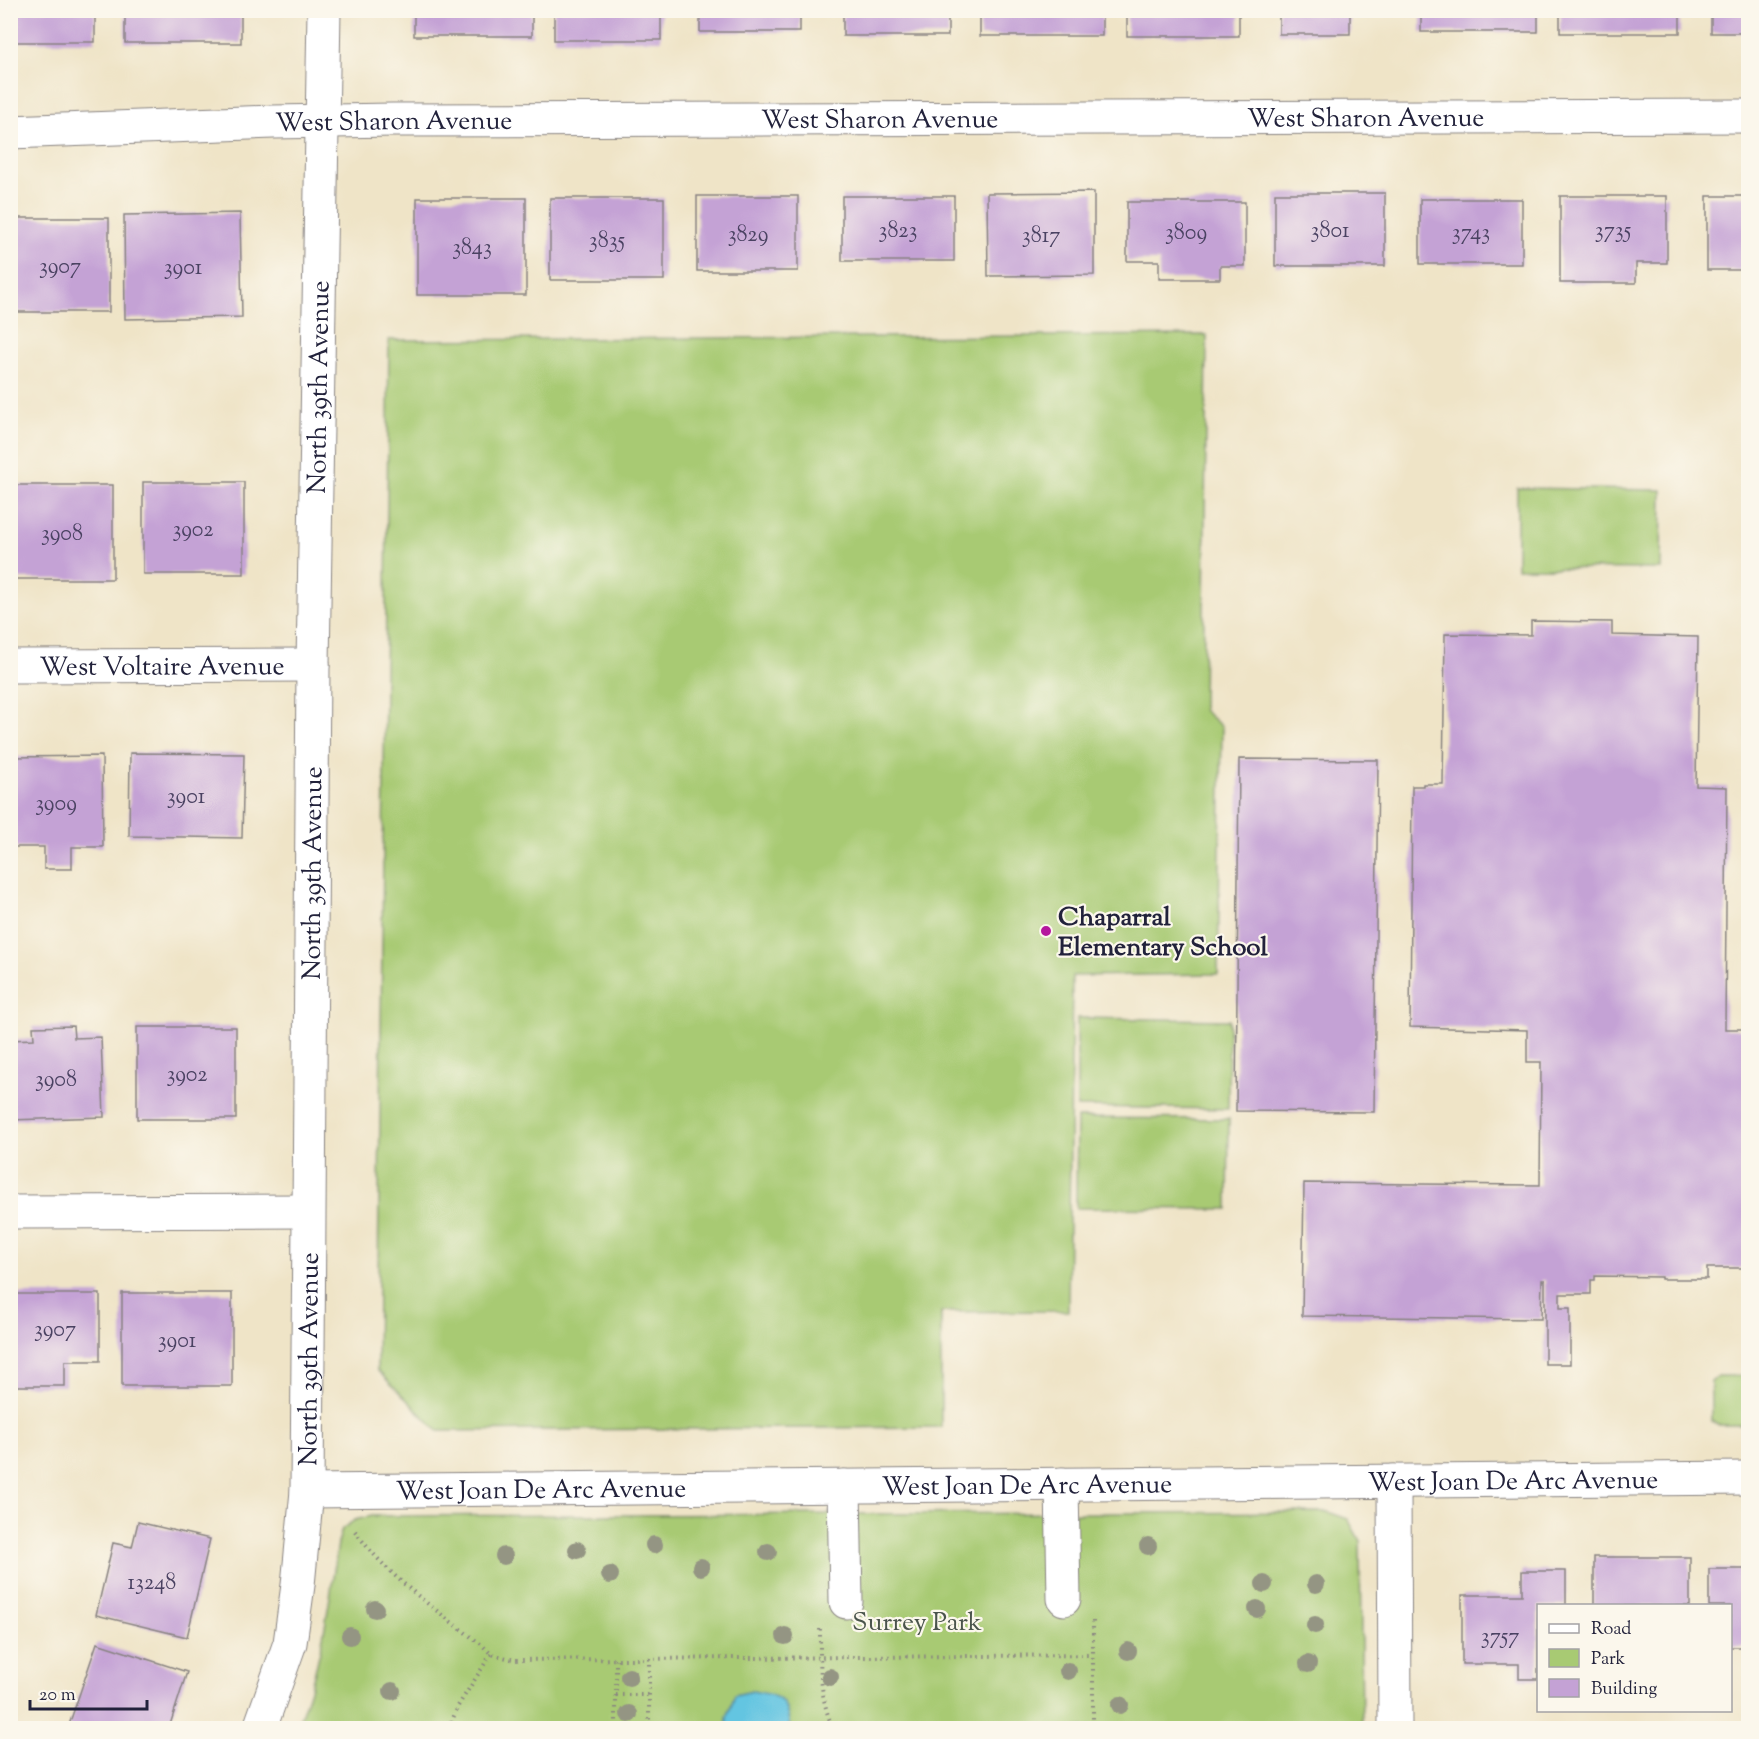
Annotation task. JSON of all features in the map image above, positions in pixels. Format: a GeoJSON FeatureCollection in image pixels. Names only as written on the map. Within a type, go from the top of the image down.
{"type":"FeatureCollection","features":[{"type":"Feature","properties":{"kind":"street","name":"North 39th Avenue"},"geometry":{"type":"LineString","coordinates":[[260,1728],[290,1643],[307,1491],[313,665],[324,10]]}},
{"type":"Feature","properties":{"kind":"street","name":"West Sharon Avenue"},"geometry":{"type":"LineString","coordinates":[[10,132],[323,121],[1749,116]]}},
{"type":"Feature","properties":{"kind":"street","name":"West Voltaire Avenue"},"geometry":{"type":"LineString","coordinates":[[10,666],[313,665]]}},
{"type":"Feature","properties":{"kind":"street"},"geometry":{"type":"LineString","coordinates":[[10,1212],[308,1211]]}},
{"type":"Feature","properties":{"kind":"street","name":"West Joan De Arc Avenue"},"geometry":{"type":"LineString","coordinates":[[307,1491],[1749,1478]]}},
{"type":"Feature","properties":{"kind":"street"},"geometry":{"type":"LineString","coordinates":[[1394,1481],[1395,1728]]}},
{"type":"Feature","properties":{"kind":"street"},"geometry":{"type":"LineString","coordinates":[[1062,1484],[1064,1599]]}},
{"type":"Feature","properties":{"kind":"street"},"geometry":{"type":"LineString","coordinates":[[844,1486],[846,1602]]}},
{"type":"Feature","properties":{"kind":"path"},"geometry":{"type":"LineString","coordinates":[[355,1531],[367,1548],[405,1586],[482,1645],[490,1654],[515,1660],[1092,1655]]}},
{"type":"Feature","properties":{"kind":"path"},"geometry":{"type":"LineString","coordinates":[[449,1728],[458,1706],[490,1654]]}},
{"type":"Feature","properties":{"kind":"path"},"geometry":{"type":"LineString","coordinates":[[650,1658],[650,1728]]}},
{"type":"Feature","properties":{"kind":"path"},"geometry":{"type":"LineString","coordinates":[[616,1659],[616,1728]]}},
{"type":"Feature","properties":{"kind":"path"},"geometry":{"type":"LineString","coordinates":[[616,1695],[650,1695]]}},
{"type":"Feature","properties":{"kind":"green space"},"geometry":{"type":"Polygon","coordinates":[[[1207,335],[1203,710],[1222,727],[1218,974],[1072,976],[1068,1311],[941,1312],[941,1427],[438,1431],[377,1370],[389,340],[1207,335]]]}},
{"type":"Feature","properties":{"kind":"green space"},"geometry":{"type":"Polygon","coordinates":[[[1517,488],[1662,490],[1661,569],[1517,568],[1517,488]]]}},
{"type":"Feature","properties":{"kind":"green space"},"geometry":{"type":"Polygon","coordinates":[[[1748,693],[1748,806],[1747,806],[1748,693]]]}},
{"type":"Feature","properties":{"kind":"green space"},"geometry":{"type":"Polygon","coordinates":[[[1077,1018],[1229,1020],[1228,1109],[1077,1107],[1077,1018]]]}},
{"type":"Feature","properties":{"kind":"green space"},"geometry":{"type":"Polygon","coordinates":[[[1077,1118],[1229,1119],[1228,1209],[1076,1208],[1077,1118]]]}},
{"type":"Feature","properties":{"kind":"green space"},"geometry":{"type":"Polygon","coordinates":[[[1718,1376],[1748,1376],[1748,1425],[1717,1425],[1711,1420],[1711,1382],[1718,1376]]]}},
{"type":"Feature","properties":{"kind":"green space","name":"Surrey Park"},"geometry":{"type":"Polygon","coordinates":[[[1328,1512],[1348,1519],[1360,1541],[1362,1728],[296,1728],[318,1660],[342,1529],[355,1520],[372,1516],[1328,1512]]]}},
{"type":"Feature","properties":{"kind":"water"},"geometry":{"type":"Polygon","coordinates":[[[752,1691],[780,1700],[784,1704],[790,1728],[727,1728],[727,1718],[735,1695],[752,1691]]]}},
{"type":"Feature","properties":{"kind":"building"},"geometry":{"type":"Polygon","coordinates":[[[10,10],[95,10],[95,42],[10,42],[10,10]]]}},
{"type":"Feature","properties":{"kind":"building"},"geometry":{"type":"Polygon","coordinates":[[[125,10],[241,10],[241,43],[125,43],[125,10]]]}},
{"type":"Feature","properties":{"kind":"building"},"geometry":{"type":"Polygon","coordinates":[[[414,10],[532,10],[532,36],[414,36],[414,10]]]}},
{"type":"Feature","properties":{"kind":"building"},"geometry":{"type":"Polygon","coordinates":[[[554,10],[661,10],[661,40],[554,40],[554,10]]]}},
{"type":"Feature","properties":{"kind":"building"},"geometry":{"type":"Polygon","coordinates":[[[700,10],[800,10],[800,32],[700,32],[700,10]]]}},
{"type":"Feature","properties":{"kind":"building"},"geometry":{"type":"Polygon","coordinates":[[[843,10],[948,10],[948,36],[843,36],[843,10]]]}},
{"type":"Feature","properties":{"kind":"building"},"geometry":{"type":"Polygon","coordinates":[[[980,10],[1102,10],[1102,36],[980,36],[980,10]]]}},
{"type":"Feature","properties":{"kind":"building"},"geometry":{"type":"Polygon","coordinates":[[[1127,10],[1239,10],[1239,36],[1127,36],[1127,10]]]}},
{"type":"Feature","properties":{"kind":"building"},"geometry":{"type":"Polygon","coordinates":[[[1279,10],[1350,10],[1350,34],[1279,34],[1279,10]]]}},
{"type":"Feature","properties":{"kind":"building"},"geometry":{"type":"Polygon","coordinates":[[[1421,10],[1538,10],[1538,32],[1421,32],[1421,10]]]}},
{"type":"Feature","properties":{"kind":"building"},"geometry":{"type":"Polygon","coordinates":[[[1560,10],[1680,10],[1680,33],[1560,33],[1560,10]]]}},
{"type":"Feature","properties":{"kind":"building"},"geometry":{"type":"Polygon","coordinates":[[[1711,10],[1748,10],[1748,33],[1711,33],[1711,10]]]}},
{"type":"Feature","properties":{"kind":"building"},"geometry":{"type":"Polygon","coordinates":[[[1094,192],[1094,275],[988,276],[987,193],[1094,192]]]}},
{"type":"Feature","properties":{"kind":"building"},"geometry":{"type":"Polygon","coordinates":[[[1275,193],[1385,193],[1385,266],[1275,266],[1275,193]]]}},
{"type":"Feature","properties":{"kind":"building"},"geometry":{"type":"Polygon","coordinates":[[[697,196],[798,196],[798,271],[697,271],[697,196]]]}},
{"type":"Feature","properties":{"kind":"building"},"geometry":{"type":"Polygon","coordinates":[[[842,196],[954,196],[954,261],[842,261],[842,196]]]}},
{"type":"Feature","properties":{"kind":"building"},"geometry":{"type":"Polygon","coordinates":[[[1560,196],[1667,196],[1667,263],[1636,263],[1636,283],[1560,283],[1560,196]]]}},
{"type":"Feature","properties":{"kind":"building"},"geometry":{"type":"Polygon","coordinates":[[[1707,196],[1748,196],[1748,270],[1707,270],[1707,196]]]}},
{"type":"Feature","properties":{"kind":"building"},"geometry":{"type":"Polygon","coordinates":[[[417,198],[526,198],[526,295],[417,295],[417,198]]]}},
{"type":"Feature","properties":{"kind":"building"},"geometry":{"type":"Polygon","coordinates":[[[550,198],[664,198],[664,280],[550,280],[550,198]]]}},
{"type":"Feature","properties":{"kind":"building"},"geometry":{"type":"Polygon","coordinates":[[[1420,199],[1522,199],[1522,264],[1420,264],[1420,199]]]}},
{"type":"Feature","properties":{"kind":"building"},"geometry":{"type":"Polygon","coordinates":[[[1127,202],[1245,202],[1245,266],[1220,266],[1220,279],[1159,279],[1159,261],[1127,261],[1127,202]]]}},
{"type":"Feature","properties":{"kind":"building"},"geometry":{"type":"Polygon","coordinates":[[[240,213],[242,317],[125,319],[124,215],[240,213]]]}},
{"type":"Feature","properties":{"kind":"building"},"geometry":{"type":"Polygon","coordinates":[[[10,218],[109,218],[109,312],[10,312],[10,218]]]}},
{"type":"Feature","properties":{"kind":"building"},"geometry":{"type":"Polygon","coordinates":[[[143,482],[244,482],[244,574],[143,574],[143,482]]]}},
{"type":"Feature","properties":{"kind":"building"},"geometry":{"type":"Polygon","coordinates":[[[10,485],[113,485],[113,579],[10,579],[10,485]]]}},
{"type":"Feature","properties":{"kind":"building"},"geometry":{"type":"Polygon","coordinates":[[[1531,621],[1612,622],[1612,635],[1698,637],[1696,786],[1727,787],[1725,1029],[1748,1029],[1748,1268],[1707,1268],[1707,1279],[1595,1276],[1595,1280],[1591,1280],[1591,1294],[1560,1294],[1560,1308],[1570,1308],[1570,1364],[1545,1364],[1545,1280],[1542,1280],[1541,1319],[1302,1316],[1304,1183],[1540,1185],[1541,1062],[1527,1062],[1527,1030],[1410,1027],[1412,786],[1443,784],[1445,634],[1531,635],[1531,621]]]}},
{"type":"Feature","properties":{"kind":"building"},"geometry":{"type":"Polygon","coordinates":[[[130,753],[244,754],[242,838],[129,836],[130,753]]]}},
{"type":"Feature","properties":{"kind":"building"},"geometry":{"type":"Polygon","coordinates":[[[102,756],[103,847],[72,847],[72,869],[44,869],[44,847],[10,847],[10,757],[102,756]]]}},
{"type":"Feature","properties":{"kind":"building"},"geometry":{"type":"Polygon","coordinates":[[[1239,759],[1378,760],[1374,1112],[1236,1111],[1239,759]]]}},
{"type":"Feature","properties":{"kind":"building"},"geometry":{"type":"Polygon","coordinates":[[[73,1026],[74,1038],[101,1037],[104,1117],[10,1120],[10,1040],[34,1039],[33,1027],[73,1026]]]}},
{"type":"Feature","properties":{"kind":"building"},"geometry":{"type":"Polygon","coordinates":[[[137,1027],[236,1027],[236,1119],[137,1119],[137,1027]]]}},
{"type":"Feature","properties":{"kind":"building"},"geometry":{"type":"Polygon","coordinates":[[[122,1293],[232,1293],[232,1386],[122,1386],[122,1293]]]}},
{"type":"Feature","properties":{"kind":"building"},"geometry":{"type":"Polygon","coordinates":[[[10,1294],[100,1294],[100,1361],[65,1361],[65,1386],[10,1386],[10,1294]]]}},
{"type":"Feature","properties":{"kind":"building"},"geometry":{"type":"Polygon","coordinates":[[[138,1522],[210,1539],[187,1637],[96,1615],[113,1543],[132,1547],[138,1522]]]}},
{"type":"Feature","properties":{"kind":"building"},"geometry":{"type":"Polygon","coordinates":[[[1594,1557],[1690,1557],[1690,1604],[1594,1604],[1594,1557]]]}},
{"type":"Feature","properties":{"kind":"building"},"geometry":{"type":"Polygon","coordinates":[[[1709,1569],[1748,1569],[1748,1647],[1732,1647],[1732,1604],[1709,1604],[1709,1569]]]}},
{"type":"Feature","properties":{"kind":"building"},"geometry":{"type":"Polygon","coordinates":[[[1522,1571],[1566,1571],[1566,1604],[1537,1604],[1537,1679],[1519,1679],[1519,1664],[1462,1664],[1462,1595],[1522,1595],[1522,1571]]]}},
{"type":"Feature","properties":{"kind":"building"},"geometry":{"type":"Polygon","coordinates":[[[97,1643],[187,1672],[169,1728],[68,1728],[97,1643]]]}},
{"type":"Feature","properties":{"kind":"place","name":"Chaparral Elementary School"},"geometry":{"type":"Point","coordinates":[1046,931]}}]}
